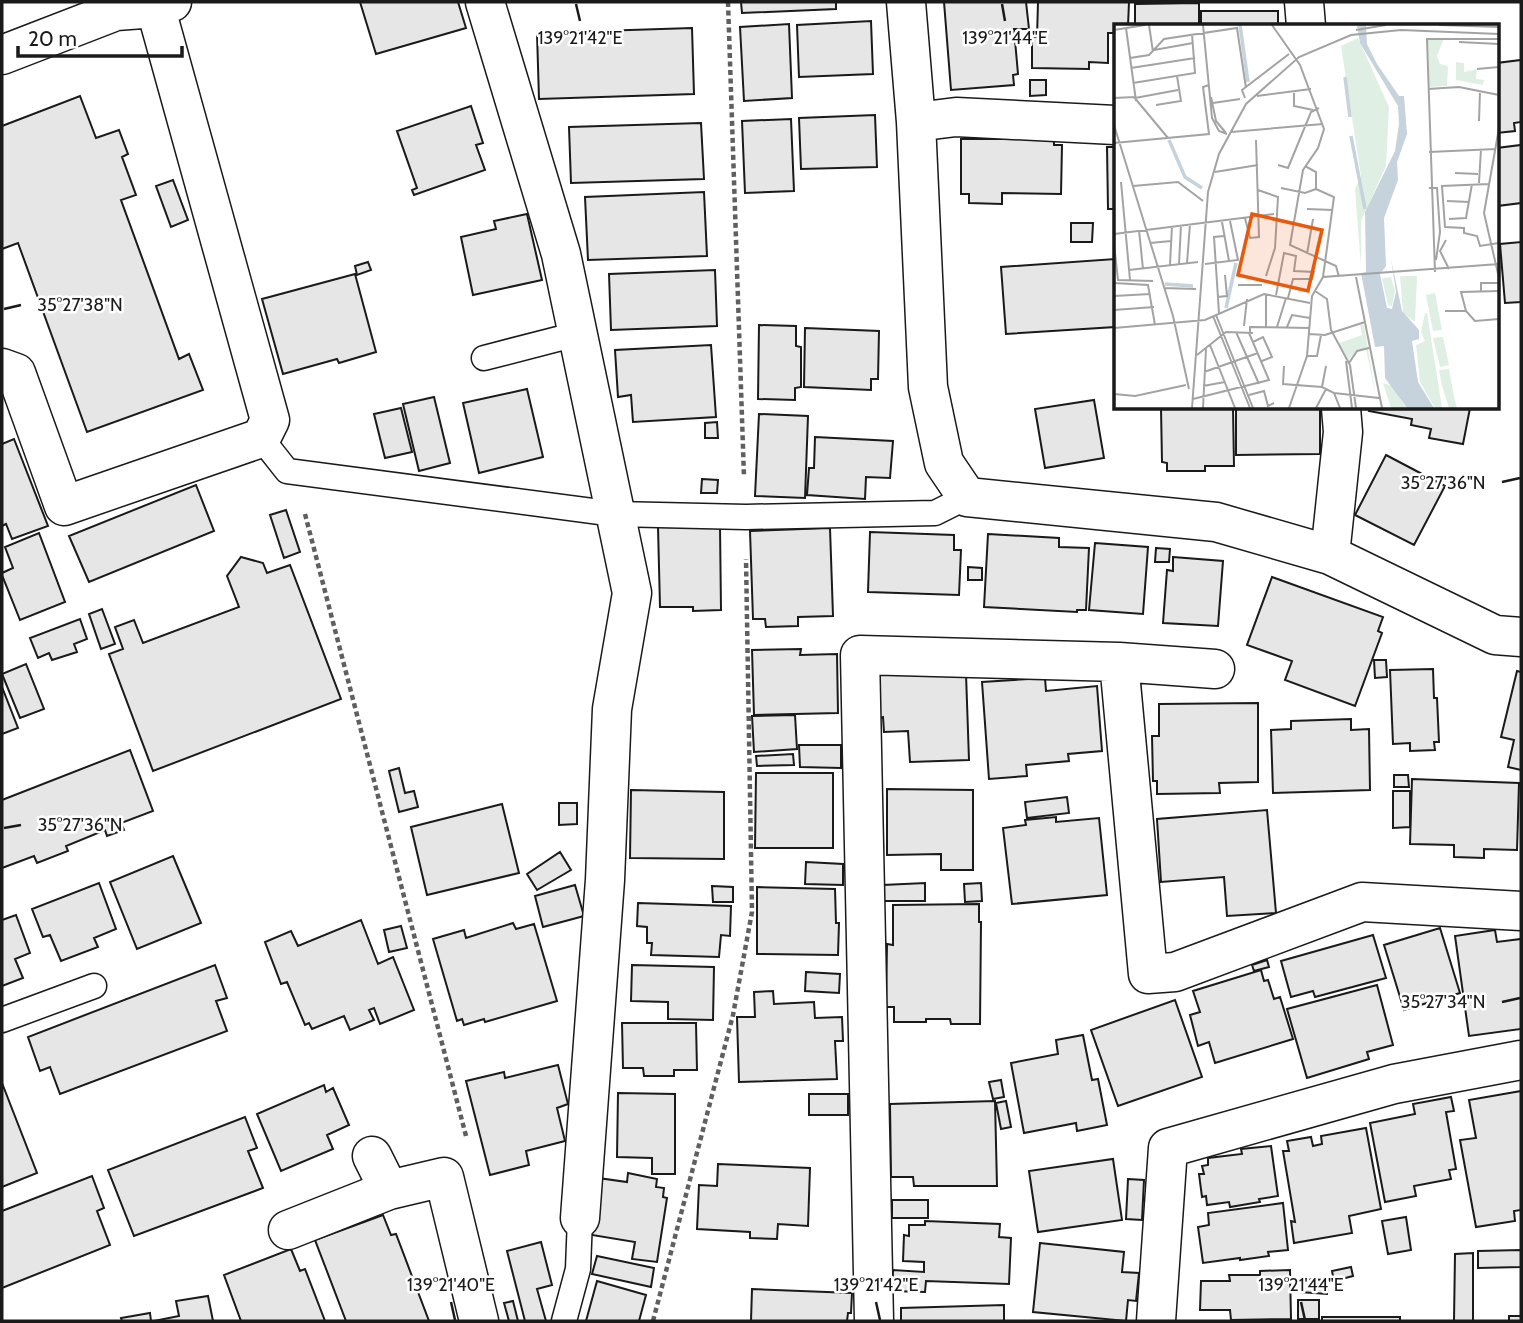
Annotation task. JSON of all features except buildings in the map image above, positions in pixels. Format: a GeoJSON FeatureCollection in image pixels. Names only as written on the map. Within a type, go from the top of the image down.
{"type":"FeatureCollection","features":[{"type":"Feature","properties":{"kind":"street"},"geometry":{"type":"LineString","coordinates":[[485,2],[561,254],[632,593],[612,709],[605,880],[580,1218]]}},
{"type":"Feature","properties":{"kind":"street"},"geometry":{"type":"LineString","coordinates":[[906,2],[916,122],[928,387],[944,463],[967,497],[1216,522],[1330,555],[1495,635],[1521,637]]}},
{"type":"Feature","properties":{"kind":"street"},"geometry":{"type":"LineString","coordinates":[[1304,2],[1306,24]]}},
{"type":"Feature","properties":{"kind":"street"},"geometry":{"type":"LineString","coordinates":[[2,55],[116,11],[161,4],[270,420],[261,438],[64,506],[16,373],[2,368]]}},
{"type":"Feature","properties":{"kind":"street"},"geometry":{"type":"LineString","coordinates":[[916,122],[956,117],[1114,125]]}},
{"type":"Feature","properties":{"kind":"street"},"geometry":{"type":"LineString","coordinates":[[1330,555],[1343,432],[1341,410]]}},
{"type":"Feature","properties":{"kind":"street"},"geometry":{"type":"LineString","coordinates":[[874,1321],[859,655],[1119,662],[1215,668]]}},
{"type":"Feature","properties":{"kind":"street"},"geometry":{"type":"LineString","coordinates":[[1119,662],[1148,974],[1175,972],[1362,902],[1521,911]]}},
{"type":"Feature","properties":{"kind":"street"},"geometry":{"type":"LineString","coordinates":[[1156,1321],[1168,1148],[1394,1084],[1521,1060]]}},
{"type":"Feature","properties":{"kind":"street"},"geometry":{"type":"LineString","coordinates":[[372,1156],[389,1190]]}},
{"type":"Feature","properties":{"kind":"street"},"geometry":{"type":"LineString","coordinates":[[288,1230],[389,1190],[444,1178],[479,1321]]}},
{"type":"Feature","properties":{"kind":"lane"},"geometry":{"type":"LineString","coordinates":[[484,358],[576,334]]}},
{"type":"Feature","properties":{"kind":"lane"},"geometry":{"type":"LineString","coordinates":[[261,438],[287,471],[615,514],[746,517],[935,513],[967,497]]}},
{"type":"Feature","properties":{"kind":"lane"},"geometry":{"type":"LineString","coordinates":[[2,1020],[94,986]]}},
{"type":"Feature","properties":{"kind":"lane"},"geometry":{"type":"LineString","coordinates":[[564,1321],[578,1269],[580,1218]]}},
{"type":"Feature","properties":{"kind":"path"},"geometry":{"type":"LineString","coordinates":[[653,1321],[733,1016],[752,912],[746,517],[728,2]]}},
{"type":"Feature","properties":{"kind":"path"},"geometry":{"type":"LineString","coordinates":[[295,472],[468,1145],[444,1178]]}}]}
